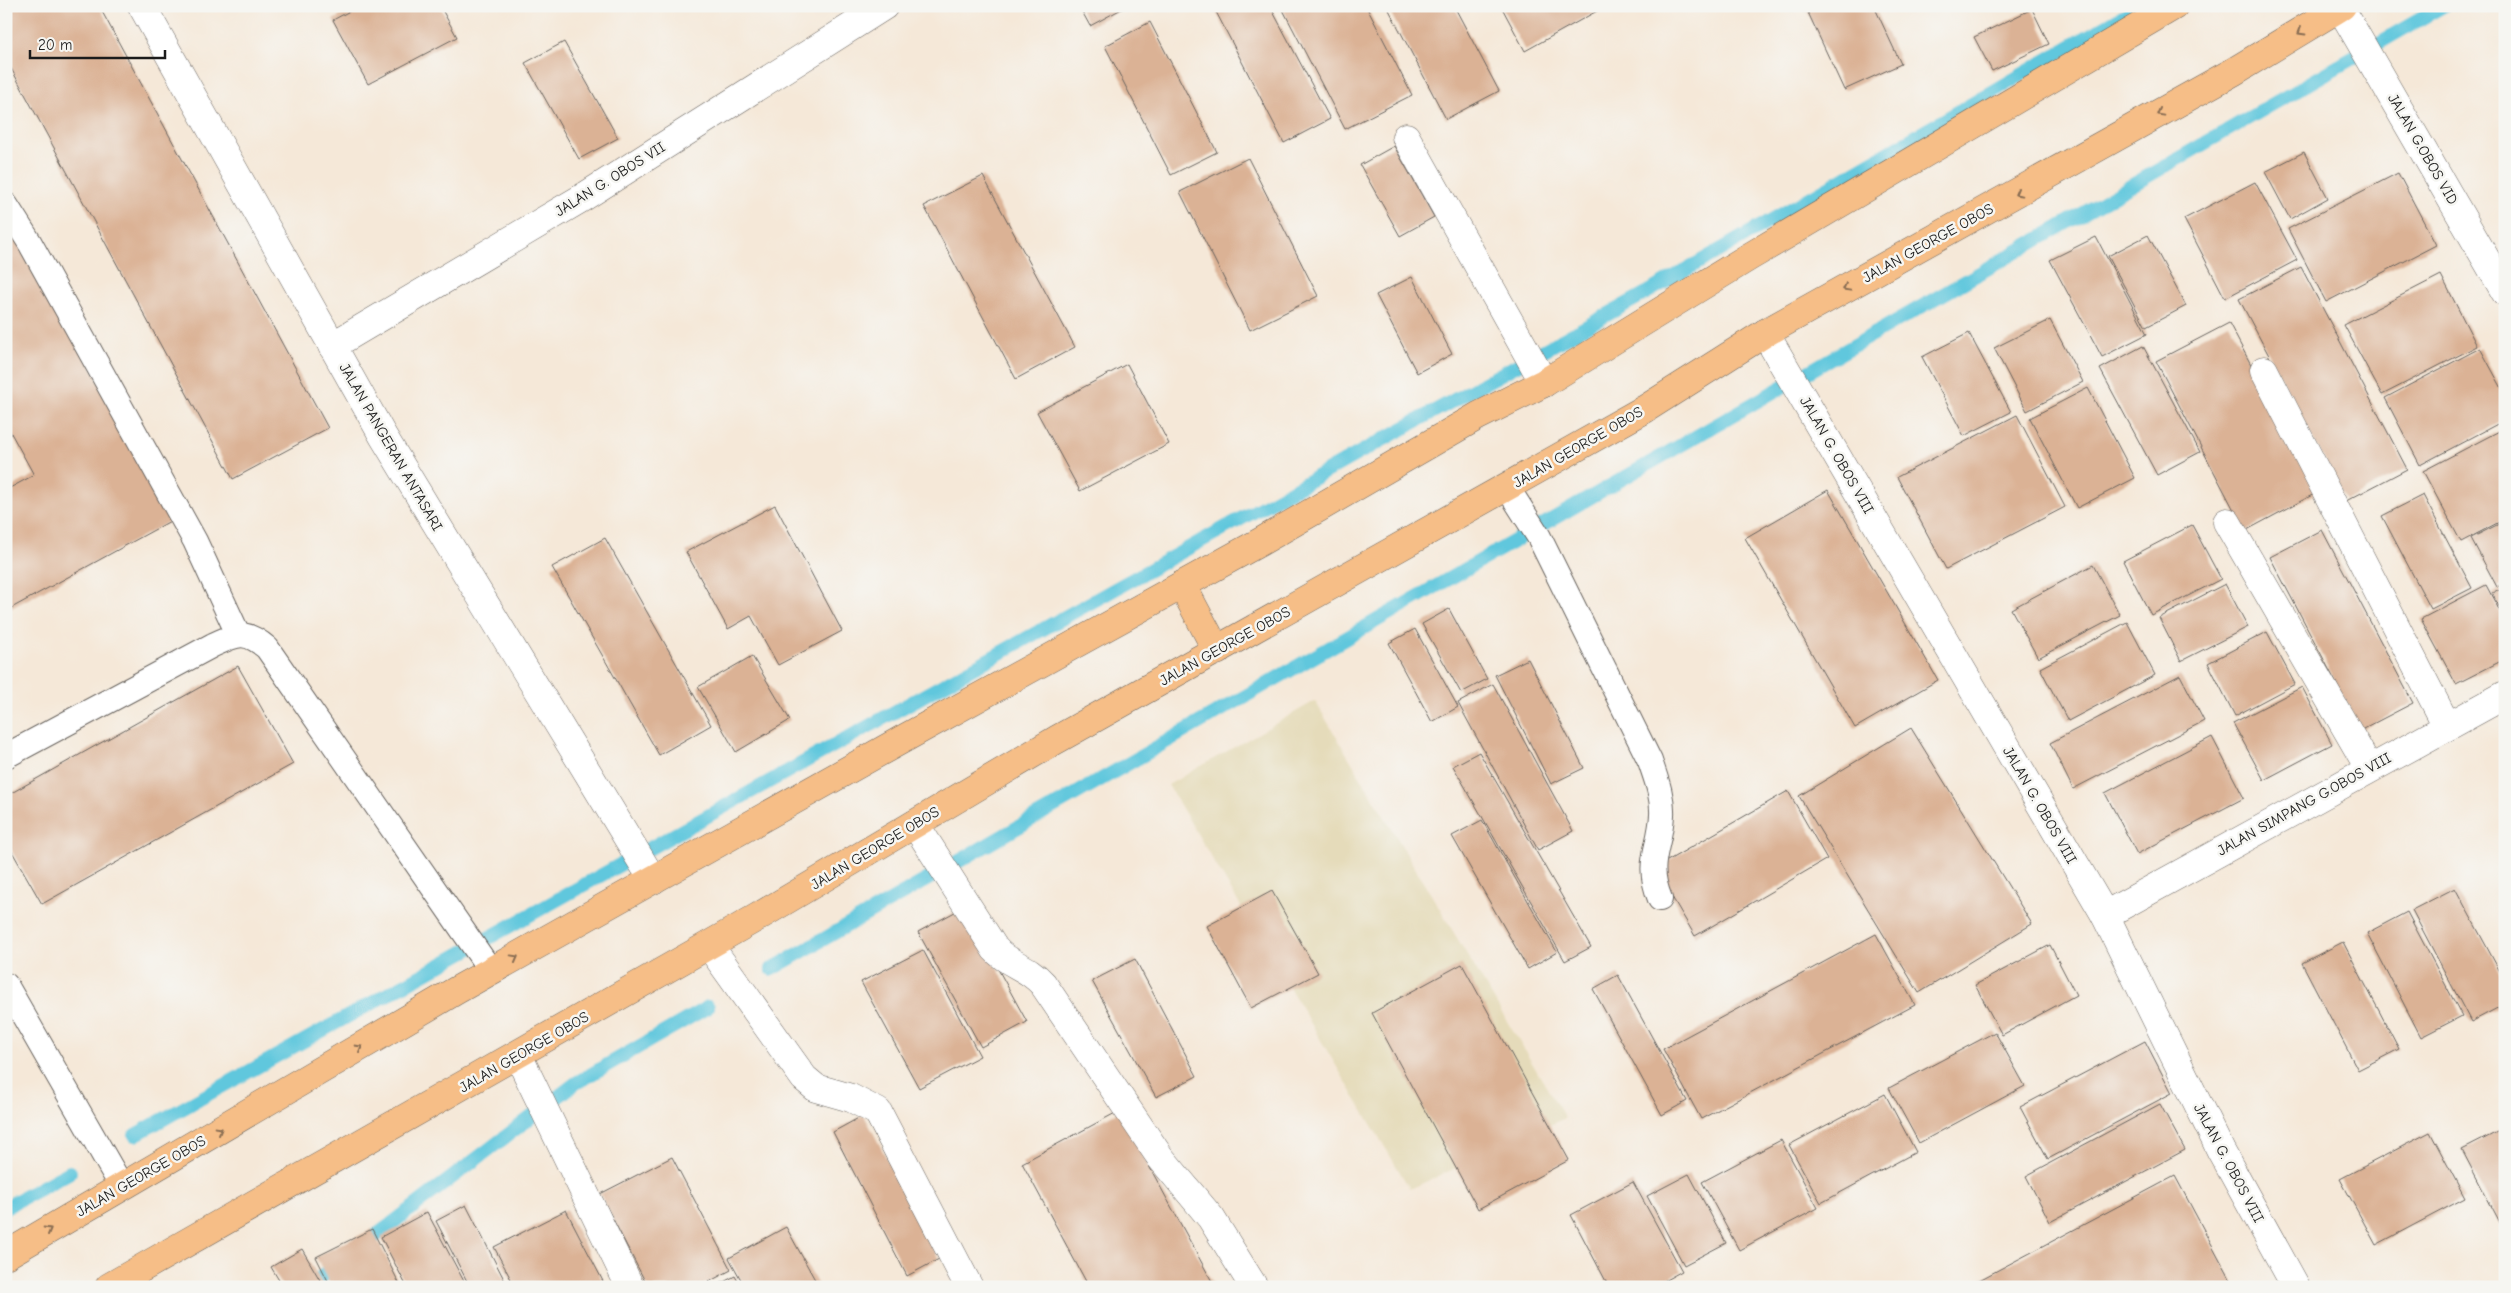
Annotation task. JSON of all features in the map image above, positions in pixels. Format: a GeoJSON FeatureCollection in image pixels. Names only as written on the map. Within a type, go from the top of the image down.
{"type":"FeatureCollection","features":[{"type":"Feature","properties":{"kind":"main road","name":"JALAN GEORGE OBOS"},"geometry":{"type":"LineString","coordinates":[[6,1255],[491,971],[1182,585],[1478,416],[1544,383],[1749,257],[2174,6]]}},
{"type":"Feature","properties":{"kind":"main road","name":"JALAN GEORGE OBOS"},"geometry":{"type":"LineString","coordinates":[[109,1287],[709,946],[1056,740],[1645,409],[1765,333],[2233,72],[2341,7]]}},
{"type":"Feature","properties":{"kind":"main road"},"geometry":{"type":"LineString","coordinates":[[1182,585],[1217,651]]}},
{"type":"Feature","properties":{"kind":"street","name":"JALAN PANGERAN ANTASARI"},"geometry":{"type":"LineString","coordinates":[[142,6],[383,436],[652,880]]}},
{"type":"Feature","properties":{"kind":"street","name":"JALAN G. OBOS VII"},"geometry":{"type":"LineString","coordinates":[[332,346],[582,198],[884,6]]}},
{"type":"Feature","properties":{"kind":"street","name":"JALAN G.OBOS VID"},"geometry":{"type":"LineString","coordinates":[[2341,7],[2505,292]]}},
{"type":"Feature","properties":{"kind":"street"},"geometry":{"type":"LineString","coordinates":[[1406,137],[1544,383]]}},
{"type":"Feature","properties":{"kind":"street","name":"JALAN G. OBOS VIII"},"geometry":{"type":"LineString","coordinates":[[1765,333],[2105,916],[2221,1151],[2296,1287]]}},
{"type":"Feature","properties":{"kind":"street"},"geometry":{"type":"LineString","coordinates":[[2264,370],[2447,726]]}},
{"type":"Feature","properties":{"kind":"street"},"geometry":{"type":"LineString","coordinates":[[2227,522],[2369,768]]}},
{"type":"Feature","properties":{"kind":"street","name":"JALAN SIMPANG G.OBOS VIII"},"geometry":{"type":"LineString","coordinates":[[2105,916],[2369,768],[2505,695]]}},
{"type":"Feature","properties":{"kind":"street"},"geometry":{"type":"LineString","coordinates":[[915,824],[995,949],[1004,959],[1025,967],[1043,984],[1160,1157],[1211,1218],[1254,1287]]}},
{"type":"Feature","properties":{"kind":"street"},"geometry":{"type":"LineString","coordinates":[[709,946],[804,1078],[816,1088],[851,1098],[878,1112],[969,1287]]}},
{"type":"Feature","properties":{"kind":"street"},"geometry":{"type":"LineString","coordinates":[[518,1056],[630,1287]]}},
{"type":"Feature","properties":{"kind":"lane"},"geometry":{"type":"LineString","coordinates":[[6,205],[14,235],[195,541],[238,634]]}},
{"type":"Feature","properties":{"kind":"lane"},"geometry":{"type":"LineString","coordinates":[[1507,487],[1539,537],[1650,761],[1660,792],[1662,815],[1652,863],[1654,879],[1660,899]]}},
{"type":"Feature","properties":{"kind":"lane"},"geometry":{"type":"LineString","coordinates":[[6,756],[238,634],[247,635],[267,648],[491,971]]}},
{"type":"Feature","properties":{"kind":"lane"},"geometry":{"type":"LineString","coordinates":[[6,985],[122,1187]]}},
{"type":"Feature","properties":{"kind":"shaded area"},"geometry":{"type":"Polygon","coordinates":[[[1315,701],[1565,1118],[1410,1189],[1168,785],[1315,701]]]}},
{"type":"Feature","properties":{"kind":"building"},"geometry":{"type":"Polygon","coordinates":[[[6,6],[99,6],[328,428],[233,479],[6,59],[6,6]]]}},
{"type":"Feature","properties":{"kind":"building"},"geometry":{"type":"Polygon","coordinates":[[[359,6],[440,6],[457,37],[368,84],[333,20],[359,6]]]}},
{"type":"Feature","properties":{"kind":"building"},"geometry":{"type":"Polygon","coordinates":[[[1079,6],[1127,6],[1090,26],[1079,6]]]}},
{"type":"Feature","properties":{"kind":"building"},"geometry":{"type":"Polygon","coordinates":[[[1213,6],[1270,6],[1330,119],[1284,143],[1213,6]]]}},
{"type":"Feature","properties":{"kind":"building"},"geometry":{"type":"Polygon","coordinates":[[[1281,6],[1366,6],[1412,95],[1345,129],[1281,6]]]}},
{"type":"Feature","properties":{"kind":"building"},"geometry":{"type":"Polygon","coordinates":[[[1387,6],[1454,6],[1499,91],[1446,119],[1387,6]]]}},
{"type":"Feature","properties":{"kind":"building"},"geometry":{"type":"Polygon","coordinates":[[[1501,6],[1606,6],[1525,51],[1501,6]]]}},
{"type":"Feature","properties":{"kind":"building"},"geometry":{"type":"Polygon","coordinates":[[[1805,6],[1874,6],[1901,64],[1844,90],[1805,6]]]}},
{"type":"Feature","properties":{"kind":"building"},"geometry":{"type":"Polygon","coordinates":[[[2032,9],[2049,44],[1992,71],[1974,37],[2032,9]]]}},
{"type":"Feature","properties":{"kind":"building"},"geometry":{"type":"Polygon","coordinates":[[[1150,22],[1217,152],[1171,175],[1105,46],[1150,22]]]}},
{"type":"Feature","properties":{"kind":"building"},"geometry":{"type":"Polygon","coordinates":[[[564,42],[618,138],[579,159],[525,63],[564,42]]]}},
{"type":"Feature","properties":{"kind":"building"},"geometry":{"type":"Polygon","coordinates":[[[1394,146],[1434,217],[1400,236],[1360,165],[1394,146]]]}},
{"type":"Feature","properties":{"kind":"building"},"geometry":{"type":"Polygon","coordinates":[[[2304,152],[2328,198],[2290,219],[2265,172],[2304,152]]]}},
{"type":"Feature","properties":{"kind":"building"},"geometry":{"type":"Polygon","coordinates":[[[1248,158],[1318,296],[1250,330],[1180,192],[1248,158]]]}},
{"type":"Feature","properties":{"kind":"building"},"geometry":{"type":"Polygon","coordinates":[[[2398,173],[2436,245],[2326,302],[2288,229],[2398,173]]]}},
{"type":"Feature","properties":{"kind":"building"},"geometry":{"type":"Polygon","coordinates":[[[983,176],[1075,347],[1016,379],[924,206],[983,176]]]}},
{"type":"Feature","properties":{"kind":"building"},"geometry":{"type":"Polygon","coordinates":[[[2255,182],[2297,260],[2225,298],[2184,219],[2255,182]]]}},
{"type":"Feature","properties":{"kind":"building"},"geometry":{"type":"Polygon","coordinates":[[[2148,235],[2186,306],[2146,327],[2108,256],[2148,235]]]}},
{"type":"Feature","properties":{"kind":"building"},"geometry":{"type":"Polygon","coordinates":[[[20,236],[174,519],[6,611],[6,490],[34,475],[6,424],[6,243],[20,236]]]}},
{"type":"Feature","properties":{"kind":"building"},"geometry":{"type":"Polygon","coordinates":[[[2096,237],[2147,334],[2102,357],[2050,260],[2096,237]]]}},
{"type":"Feature","properties":{"kind":"building"},"geometry":{"type":"Polygon","coordinates":[[[2301,267],[2407,469],[2346,501],[2239,299],[2301,267]]]}},
{"type":"Feature","properties":{"kind":"building"},"geometry":{"type":"Polygon","coordinates":[[[2441,275],[2477,346],[2382,395],[2344,325],[2441,275]]]}},
{"type":"Feature","properties":{"kind":"building"},"geometry":{"type":"Polygon","coordinates":[[[1412,277],[1452,354],[1417,373],[1376,295],[1412,277]]]}},
{"type":"Feature","properties":{"kind":"building"},"geometry":{"type":"Polygon","coordinates":[[[2050,320],[2083,382],[2027,411],[1994,348],[2050,320]]]}},
{"type":"Feature","properties":{"kind":"building"},"geometry":{"type":"Polygon","coordinates":[[[2229,323],[2318,492],[2245,531],[2156,361],[2229,323]]]}},
{"type":"Feature","properties":{"kind":"building"},"geometry":{"type":"Polygon","coordinates":[[[1969,333],[2011,412],[1964,436],[1922,357],[1969,333]]]}},
{"type":"Feature","properties":{"kind":"building"},"geometry":{"type":"Polygon","coordinates":[[[2143,346],[2200,452],[2157,475],[2100,369],[2143,346]]]}},
{"type":"Feature","properties":{"kind":"building"},"geometry":{"type":"Polygon","coordinates":[[[2480,348],[2505,394],[2505,420],[2420,465],[2385,398],[2480,348]]]}},
{"type":"Feature","properties":{"kind":"building"},"geometry":{"type":"Polygon","coordinates":[[[1127,364],[1169,444],[1080,491],[1037,412],[1127,364]]]}},
{"type":"Feature","properties":{"kind":"building"},"geometry":{"type":"Polygon","coordinates":[[[2088,388],[2135,478],[2077,508],[2030,418],[2088,388]]]}},
{"type":"Feature","properties":{"kind":"building"},"geometry":{"type":"Polygon","coordinates":[[[2017,415],[2065,507],[1946,569],[1897,477],[2017,415]]]}},
{"type":"Feature","properties":{"kind":"building"},"geometry":{"type":"Polygon","coordinates":[[[2505,428],[2505,519],[2461,542],[2423,471],[2505,428]]]}},
{"type":"Feature","properties":{"kind":"building"},"geometry":{"type":"Polygon","coordinates":[[[1828,490],[1938,680],[1855,728],[1745,538],[1828,490]]]}},
{"type":"Feature","properties":{"kind":"building"},"geometry":{"type":"Polygon","coordinates":[[[2423,495],[2472,588],[2431,609],[2382,516],[2423,495]]]}},
{"type":"Feature","properties":{"kind":"building"},"geometry":{"type":"Polygon","coordinates":[[[775,505],[842,631],[778,665],[751,616],[728,629],[686,552],[775,505]]]}},
{"type":"Feature","properties":{"kind":"building"},"geometry":{"type":"Polygon","coordinates":[[[2505,521],[2505,583],[2497,587],[2471,538],[2505,521]]]}},
{"type":"Feature","properties":{"kind":"building"},"geometry":{"type":"Polygon","coordinates":[[[2192,525],[2221,579],[2151,615],[2123,561],[2192,525]]]}},
{"type":"Feature","properties":{"kind":"building"},"geometry":{"type":"Polygon","coordinates":[[[2322,530],[2413,703],[2361,730],[2270,557],[2322,530]]]}},
{"type":"Feature","properties":{"kind":"building"},"geometry":{"type":"Polygon","coordinates":[[[605,538],[711,725],[659,755],[552,567],[605,538]]]}},
{"type":"Feature","properties":{"kind":"building"},"geometry":{"type":"Polygon","coordinates":[[[2093,565],[2120,615],[2038,658],[2011,609],[2093,565]]]}},
{"type":"Feature","properties":{"kind":"building"},"geometry":{"type":"Polygon","coordinates":[[[2225,584],[2248,627],[2181,661],[2159,618],[2225,584]]]}},
{"type":"Feature","properties":{"kind":"building"},"geometry":{"type":"Polygon","coordinates":[[[2486,585],[2505,621],[2505,659],[2456,684],[2421,619],[2486,585]]]}},
{"type":"Feature","properties":{"kind":"building"},"geometry":{"type":"Polygon","coordinates":[[[2505,586],[2505,618],[2492,593],[2505,586]]]}},
{"type":"Feature","properties":{"kind":"building"},"geometry":{"type":"Polygon","coordinates":[[[1449,609],[1487,679],[1461,693],[1422,624],[1449,609]]]}},
{"type":"Feature","properties":{"kind":"building"},"geometry":{"type":"Polygon","coordinates":[[[2127,622],[2155,675],[2068,721],[2040,668],[2127,622]]]}},
{"type":"Feature","properties":{"kind":"building"},"geometry":{"type":"Polygon","coordinates":[[[1415,629],[1458,707],[1432,722],[1389,643],[1415,629]]]}},
{"type":"Feature","properties":{"kind":"building"},"geometry":{"type":"Polygon","coordinates":[[[2267,632],[2295,684],[2235,716],[2208,663],[2267,632]]]}},
{"type":"Feature","properties":{"kind":"building"},"geometry":{"type":"Polygon","coordinates":[[[752,656],[790,720],[736,752],[698,687],[752,656]]]}},
{"type":"Feature","properties":{"kind":"building"},"geometry":{"type":"Polygon","coordinates":[[[1528,659],[1584,768],[1551,784],[1495,675],[1528,659]]]}},
{"type":"Feature","properties":{"kind":"building"},"geometry":{"type":"Polygon","coordinates":[[[238,666],[293,764],[42,904],[6,841],[6,796],[238,666]]]}},
{"type":"Feature","properties":{"kind":"building"},"geometry":{"type":"Polygon","coordinates":[[[2180,675],[2204,721],[2073,789],[2050,743],[2180,675]]]}},
{"type":"Feature","properties":{"kind":"building"},"geometry":{"type":"Polygon","coordinates":[[[1493,684],[1573,831],[1538,850],[1458,703],[1493,684]]]}},
{"type":"Feature","properties":{"kind":"building"},"geometry":{"type":"Polygon","coordinates":[[[2302,687],[2332,744],[2264,780],[2233,723],[2302,687]]]}},
{"type":"Feature","properties":{"kind":"building"},"geometry":{"type":"Polygon","coordinates":[[[1911,728],[2032,924],[1919,993],[1799,796],[1911,728]]]}},
{"type":"Feature","properties":{"kind":"building"},"geometry":{"type":"Polygon","coordinates":[[[2212,737],[2244,798],[2137,854],[2105,793],[2212,737]]]}},
{"type":"Feature","properties":{"kind":"building"},"geometry":{"type":"Polygon","coordinates":[[[1479,752],[1591,947],[1565,961],[1453,766],[1479,752]]]}},
{"type":"Feature","properties":{"kind":"building"},"geometry":{"type":"Polygon","coordinates":[[[1788,791],[1827,859],[1695,936],[1655,868],[1788,791]]]}},
{"type":"Feature","properties":{"kind":"building"},"geometry":{"type":"Polygon","coordinates":[[[1482,820],[1557,952],[1528,969],[1452,836],[1482,820]]]}},
{"type":"Feature","properties":{"kind":"building"},"geometry":{"type":"Polygon","coordinates":[[[2455,888],[2505,981],[2505,1004],[2471,1022],[2412,910],[2455,888]]]}},
{"type":"Feature","properties":{"kind":"building"},"geometry":{"type":"Polygon","coordinates":[[[1272,891],[1318,973],[1251,1008],[1207,926],[1272,891]]]}},
{"type":"Feature","properties":{"kind":"building"},"geometry":{"type":"Polygon","coordinates":[[[964,907],[1027,1022],[981,1047],[918,932],[964,907]]]}},
{"type":"Feature","properties":{"kind":"building"},"geometry":{"type":"Polygon","coordinates":[[[2407,912],[2462,1016],[2421,1037],[2367,933],[2407,912]]]}},
{"type":"Feature","properties":{"kind":"building"},"geometry":{"type":"Polygon","coordinates":[[[1876,934],[1915,1005],[1701,1119],[1663,1049],[1876,934]]]}},
{"type":"Feature","properties":{"kind":"building"},"geometry":{"type":"Polygon","coordinates":[[[2343,942],[2399,1049],[2358,1070],[2302,963],[2343,942]]]}},
{"type":"Feature","properties":{"kind":"building"},"geometry":{"type":"Polygon","coordinates":[[[2050,945],[2076,995],[2002,1035],[1975,985],[2050,945]]]}},
{"type":"Feature","properties":{"kind":"building"},"geometry":{"type":"Polygon","coordinates":[[[923,950],[980,1056],[919,1088],[861,982],[923,950]]]}},
{"type":"Feature","properties":{"kind":"building"},"geometry":{"type":"Polygon","coordinates":[[[1135,959],[1197,1076],[1156,1097],[1092,981],[1135,959]]]}},
{"type":"Feature","properties":{"kind":"building"},"geometry":{"type":"Polygon","coordinates":[[[1462,964],[1569,1160],[1478,1209],[1372,1013],[1462,964]]]}},
{"type":"Feature","properties":{"kind":"building"},"geometry":{"type":"Polygon","coordinates":[[[1618,975],[1687,1101],[1662,1115],[1593,989],[1618,975]]]}},
{"type":"Feature","properties":{"kind":"building"},"geometry":{"type":"Polygon","coordinates":[[[1995,1032],[2025,1086],[1919,1143],[1889,1088],[1995,1032]]]}},
{"type":"Feature","properties":{"kind":"building"},"geometry":{"type":"Polygon","coordinates":[[[2145,1041],[2172,1093],[2048,1159],[2020,1107],[2145,1041]]]}},
{"type":"Feature","properties":{"kind":"building"},"geometry":{"type":"Polygon","coordinates":[[[1885,1094],[1916,1152],[1821,1203],[1789,1145],[1885,1094]]]}},
{"type":"Feature","properties":{"kind":"building"},"geometry":{"type":"Polygon","coordinates":[[[2160,1104],[2185,1150],[2050,1222],[2026,1176],[2160,1104]]]}},
{"type":"Feature","properties":{"kind":"building"},"geometry":{"type":"Polygon","coordinates":[[[1119,1111],[1215,1287],[1089,1287],[1022,1163],[1119,1111]]]}},
{"type":"Feature","properties":{"kind":"building"},"geometry":{"type":"Polygon","coordinates":[[[864,1115],[939,1259],[907,1276],[833,1132],[864,1115]]]}},
{"type":"Feature","properties":{"kind":"building"},"geometry":{"type":"Polygon","coordinates":[[[2505,1128],[2505,1232],[2462,1150],[2505,1128]]]}},
{"type":"Feature","properties":{"kind":"building"},"geometry":{"type":"Polygon","coordinates":[[[2430,1132],[2465,1198],[2376,1245],[2340,1179],[2430,1132]]]}},
{"type":"Feature","properties":{"kind":"building"},"geometry":{"type":"Polygon","coordinates":[[[1781,1140],[1818,1208],[1739,1250],[1702,1182],[1781,1140]]]}},
{"type":"Feature","properties":{"kind":"building"},"geometry":{"type":"Polygon","coordinates":[[[672,1157],[731,1270],[699,1287],[648,1287],[600,1194],[672,1157]]]}},
{"type":"Feature","properties":{"kind":"building"},"geometry":{"type":"Polygon","coordinates":[[[1689,1174],[1726,1243],[1684,1265],[1647,1196],[1689,1174]]]}},
{"type":"Feature","properties":{"kind":"building"},"geometry":{"type":"Polygon","coordinates":[[[2175,1176],[2234,1286],[1971,1287],[1970,1285],[2175,1176]]]}},
{"type":"Feature","properties":{"kind":"building"},"geometry":{"type":"Polygon","coordinates":[[[1633,1182],[1682,1271],[1653,1287],[1609,1287],[1571,1215],[1633,1182]]]}},
{"type":"Feature","properties":{"kind":"building"},"geometry":{"type":"Polygon","coordinates":[[[466,1205],[508,1287],[470,1287],[436,1221],[466,1205]]]}},
{"type":"Feature","properties":{"kind":"building"},"geometry":{"type":"Polygon","coordinates":[[[566,1210],[606,1287],[515,1287],[494,1247],[566,1210]]]}},
{"type":"Feature","properties":{"kind":"building"},"geometry":{"type":"Polygon","coordinates":[[[427,1212],[467,1287],[407,1287],[381,1237],[427,1212]]]}},
{"type":"Feature","properties":{"kind":"building"},"geometry":{"type":"Polygon","coordinates":[[[786,1227],[819,1287],[745,1287],[729,1258],[786,1227]]]}},
{"type":"Feature","properties":{"kind":"building"},"geometry":{"type":"Polygon","coordinates":[[[372,1229],[401,1287],[331,1287],[316,1257],[372,1229]]]}},
{"type":"Feature","properties":{"kind":"building"},"geometry":{"type":"Polygon","coordinates":[[[302,1249],[324,1287],[283,1287],[271,1267],[302,1249]]]}},
{"type":"Feature","properties":{"kind":"building"},"geometry":{"type":"Polygon","coordinates":[[[735,1276],[741,1287],[714,1287],[735,1276]]]}},
{"type":"Feature","properties":{"kind":"waterway"},"geometry":{"type":"LineString","coordinates":[[135,1135],[1648,292],[2140,6]]}},
{"type":"Feature","properties":{"kind":"waterway"},"geometry":{"type":"LineString","coordinates":[[772,969],[2443,6]]}},
{"type":"Feature","properties":{"kind":"waterway"},"geometry":{"type":"LineString","coordinates":[[361,1247],[576,1083],[708,1007]]}},
{"type":"Feature","properties":{"kind":"waterway"},"geometry":{"type":"LineString","coordinates":[[6,1207],[70,1172]]}},
{"type":"Feature","properties":{"kind":"waterway"},"geometry":{"type":"LineString","coordinates":[[308,1287],[340,1263]]}}]}
